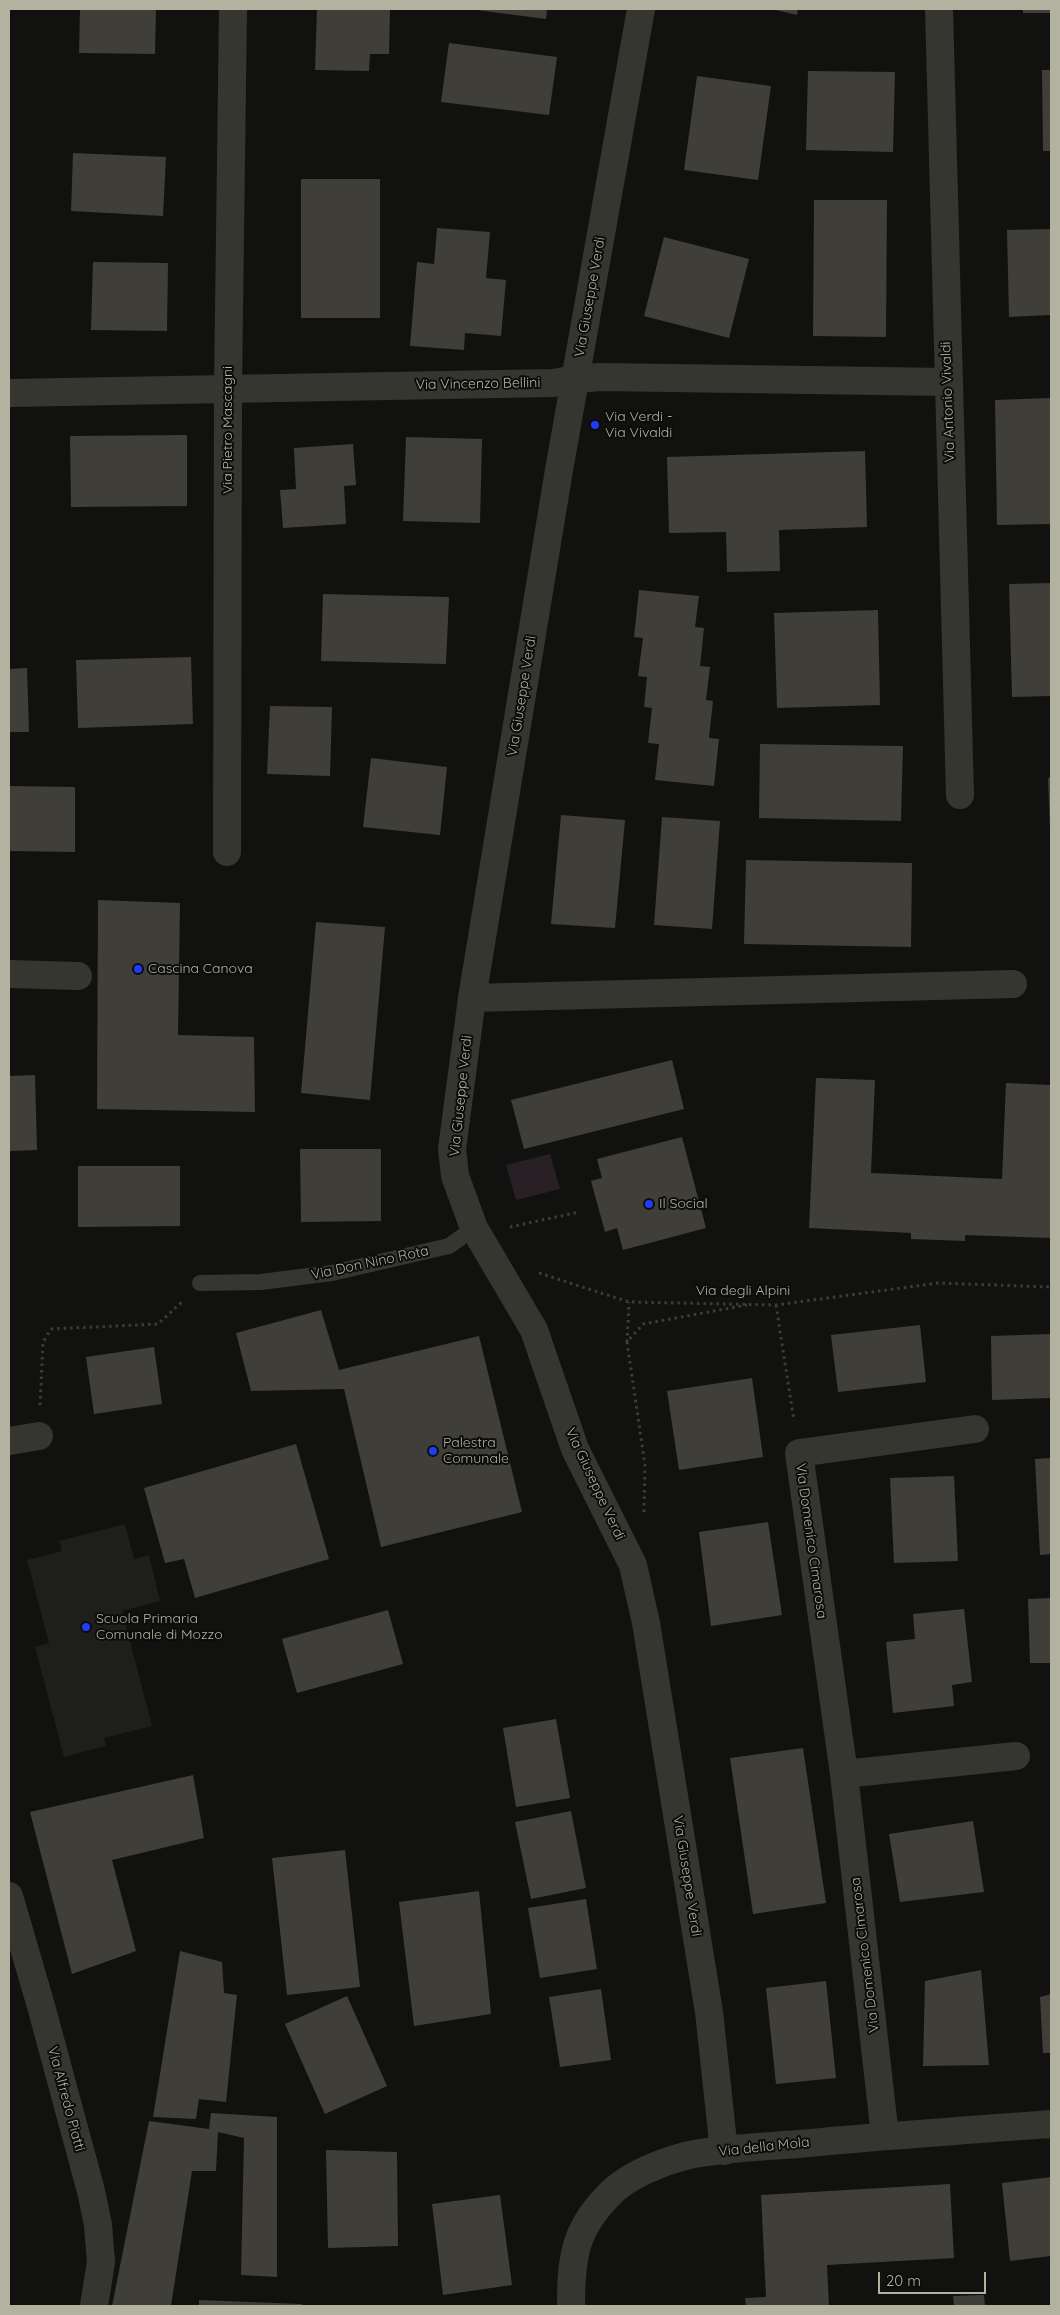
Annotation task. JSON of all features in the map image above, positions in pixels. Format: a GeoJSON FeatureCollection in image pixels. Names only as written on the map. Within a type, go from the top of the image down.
{"type":"FeatureCollection","features":[{"type":"Feature","properties":{"kind":"street","name":"Via Pietro Mascagni"},"geometry":{"type":"LineString","coordinates":[[227,852],[228,388],[233,9]]}},
{"type":"Feature","properties":{"kind":"street","name":"Via Giuseppe Verdi"},"geometry":{"type":"LineString","coordinates":[[641,9],[576,379],[472,998],[452,1149],[455,1176],[474,1228],[502,1279],[534,1330],[575,1449],[633,1565],[650,1643],[709,2012],[724,2151]]}},
{"type":"Feature","properties":{"kind":"street","name":"Via Antonio Vivaldi"},"geometry":{"type":"LineString","coordinates":[[939,9],[960,795]]}},
{"type":"Feature","properties":{"kind":"street","name":"Via Vincenzo Bellini"},"geometry":{"type":"LineString","coordinates":[[9,393],[553,383],[576,379],[948,382]]}},
{"type":"Feature","properties":{"kind":"street"},"geometry":{"type":"LineString","coordinates":[[9,974],[78,976]]}},
{"type":"Feature","properties":{"kind":"street"},"geometry":{"type":"LineString","coordinates":[[472,998],[1013,984]]}},
{"type":"Feature","properties":{"kind":"street","name":"Via Domenico Cimarosa"},"geometry":{"type":"LineString","coordinates":[[885,2136],[844,1774],[799,1453],[975,1429]]}},
{"type":"Feature","properties":{"kind":"street"},"geometry":{"type":"LineString","coordinates":[[9,1441],[39,1436]]}},
{"type":"Feature","properties":{"kind":"street"},"geometry":{"type":"LineString","coordinates":[[844,1774],[1016,1756]]}},
{"type":"Feature","properties":{"kind":"street","name":"Via Alfredo Piatti"},"geometry":{"type":"LineString","coordinates":[[9,1896],[91,2191],[98,2225],[101,2262],[94,2306]]}},
{"type":"Feature","properties":{"kind":"street","name":"Via della Mola"},"geometry":{"type":"LineString","coordinates":[[571,2306],[571,2267],[583,2227],[615,2189],[646,2170],[685,2156],[724,2151],[885,2136],[1051,2124]]}},
{"type":"Feature","properties":{"kind":"lane","name":"Via Don Nino Rota"},"geometry":{"type":"LineString","coordinates":[[200,1283],[261,1282],[332,1273],[449,1246],[474,1228]]}},
{"type":"Feature","properties":{"kind":"path"},"geometry":{"type":"LineString","coordinates":[[510,1236],[508,1228],[579,1212]]}},
{"type":"Feature","properties":{"kind":"path","name":"Via degli Alpini"},"geometry":{"type":"LineString","coordinates":[[502,1279],[525,1267],[552,1278],[629,1302],[754,1303],[776,1305],[938,1283],[1051,1287]]}},
{"type":"Feature","properties":{"kind":"path"},"geometry":{"type":"LineString","coordinates":[[39,1436],[44,1342],[51,1329],[158,1324],[166,1319],[200,1283]]}},
{"type":"Feature","properties":{"kind":"path"},"geometry":{"type":"LineString","coordinates":[[624,1548],[644,1512],[645,1465],[628,1342],[629,1302]]}},
{"type":"Feature","properties":{"kind":"path"},"geometry":{"type":"LineString","coordinates":[[628,1342],[643,1324],[754,1303]]}},
{"type":"Feature","properties":{"kind":"path"},"geometry":{"type":"LineString","coordinates":[[776,1305],[799,1453]]}},
{"type":"Feature","properties":{"kind":"shaded area"},"geometry":{"type":"Polygon","coordinates":[[[550,1154],[560,1189],[516,1200],[506,1165],[550,1154]]]}},
{"type":"Feature","properties":{"kind":"shaded area","name":"Scuola Primaria Comunale di Mozzo"},"geometry":{"type":"Polygon","coordinates":[[[125,1524],[134,1559],[149,1555],[160,1601],[122,1611],[152,1726],[104,1738],[106,1746],[64,1757],[35,1647],[49,1643],[27,1560],[62,1551],[59,1541],[125,1524]]]}},
{"type":"Feature","properties":{"kind":"building"},"geometry":{"type":"Polygon","coordinates":[[[80,9],[156,9],[155,54],[79,53],[80,9]]]}},
{"type":"Feature","properties":{"kind":"building"},"geometry":{"type":"Polygon","coordinates":[[[317,9],[390,9],[389,54],[370,54],[369,71],[315,70],[317,9]]]}},
{"type":"Feature","properties":{"kind":"building"},"geometry":{"type":"Polygon","coordinates":[[[469,9],[547,9],[546,19],[469,9]]]}},
{"type":"Feature","properties":{"kind":"building"},"geometry":{"type":"Polygon","coordinates":[[[772,9],[798,9],[797,15],[772,9]]]}},
{"type":"Feature","properties":{"kind":"building"},"geometry":{"type":"Polygon","coordinates":[[[1023,9],[1051,9],[1051,13],[1023,13],[1023,9]]]}},
{"type":"Feature","properties":{"kind":"building"},"geometry":{"type":"Polygon","coordinates":[[[449,43],[557,57],[549,115],[441,102],[449,43]]]}},
{"type":"Feature","properties":{"kind":"building"},"geometry":{"type":"Polygon","coordinates":[[[1042,70],[1051,70],[1051,151],[1043,151],[1042,70]]]}},
{"type":"Feature","properties":{"kind":"building"},"geometry":{"type":"Polygon","coordinates":[[[808,71],[895,72],[893,152],[806,150],[808,71]]]}},
{"type":"Feature","properties":{"kind":"building"},"geometry":{"type":"Polygon","coordinates":[[[697,76],[771,86],[758,180],[684,170],[697,76]]]}},
{"type":"Feature","properties":{"kind":"building"},"geometry":{"type":"Polygon","coordinates":[[[73,153],[166,157],[163,216],[71,211],[73,153]]]}},
{"type":"Feature","properties":{"kind":"building"},"geometry":{"type":"Polygon","coordinates":[[[301,179],[380,179],[380,318],[301,318],[301,179]]]}},
{"type":"Feature","properties":{"kind":"building"},"geometry":{"type":"Polygon","coordinates":[[[814,200],[887,200],[886,337],[813,336],[814,200]]]}},
{"type":"Feature","properties":{"kind":"building"},"geometry":{"type":"Polygon","coordinates":[[[437,228],[490,232],[486,278],[506,280],[501,336],[465,333],[464,350],[410,346],[417,262],[434,264],[437,228]]]}},
{"type":"Feature","properties":{"kind":"building"},"geometry":{"type":"Polygon","coordinates":[[[1051,229],[1051,315],[1009,317],[1007,230],[1051,229]]]}},
{"type":"Feature","properties":{"kind":"building"},"geometry":{"type":"Polygon","coordinates":[[[664,237],[749,259],[729,338],[644,316],[664,237]]]}},
{"type":"Feature","properties":{"kind":"building"},"geometry":{"type":"Polygon","coordinates":[[[93,262],[168,263],[167,331],[91,330],[93,262]]]}},
{"type":"Feature","properties":{"kind":"building"},"geometry":{"type":"Polygon","coordinates":[[[1051,398],[1051,524],[997,525],[995,400],[1051,398]]]}},
{"type":"Feature","properties":{"kind":"building"},"geometry":{"type":"Polygon","coordinates":[[[187,435],[187,506],[71,507],[70,436],[187,435]]]}},
{"type":"Feature","properties":{"kind":"building"},"geometry":{"type":"Polygon","coordinates":[[[406,437],[482,439],[480,523],[403,521],[406,437]]]}},
{"type":"Feature","properties":{"kind":"building"},"geometry":{"type":"Polygon","coordinates":[[[353,444],[356,485],[344,486],[346,524],[283,528],[280,490],[296,489],[294,448],[353,444]]]}},
{"type":"Feature","properties":{"kind":"building"},"geometry":{"type":"Polygon","coordinates":[[[865,451],[867,527],[779,530],[780,571],[727,572],[726,532],[669,533],[667,457],[865,451]]]}},
{"type":"Feature","properties":{"kind":"building"},"geometry":{"type":"Polygon","coordinates":[[[1051,583],[1051,696],[1012,697],[1009,584],[1051,583]]]}},
{"type":"Feature","properties":{"kind":"building"},"geometry":{"type":"Polygon","coordinates":[[[639,590],[699,596],[695,627],[704,628],[700,666],[710,667],[706,700],[713,701],[709,738],[719,739],[714,786],[655,780],[659,744],[648,743],[652,708],[644,707],[647,677],[638,676],[643,638],[634,637],[639,590]]]}},
{"type":"Feature","properties":{"kind":"building"},"geometry":{"type":"Polygon","coordinates":[[[323,594],[449,597],[446,664],[321,661],[323,594]]]}},
{"type":"Feature","properties":{"kind":"building"},"geometry":{"type":"Polygon","coordinates":[[[878,610],[880,705],[777,708],[774,613],[878,610]]]}},
{"type":"Feature","properties":{"kind":"building"},"geometry":{"type":"Polygon","coordinates":[[[191,657],[193,724],[78,728],[76,660],[191,657]]]}},
{"type":"Feature","properties":{"kind":"building"},"geometry":{"type":"Polygon","coordinates":[[[27,668],[29,732],[9,732],[9,669],[27,668]]]}},
{"type":"Feature","properties":{"kind":"building"},"geometry":{"type":"Polygon","coordinates":[[[270,706],[332,707],[330,776],[267,774],[270,706]]]}},
{"type":"Feature","properties":{"kind":"building"},"geometry":{"type":"Polygon","coordinates":[[[760,744],[903,746],[901,821],[759,818],[760,744]]]}},
{"type":"Feature","properties":{"kind":"building"},"geometry":{"type":"Polygon","coordinates":[[[371,758],[447,767],[440,835],[363,827],[371,758]]]}},
{"type":"Feature","properties":{"kind":"building"},"geometry":{"type":"Polygon","coordinates":[[[1051,775],[1051,831],[1050,831],[1048,779],[1051,775]]]}},
{"type":"Feature","properties":{"kind":"building"},"geometry":{"type":"Polygon","coordinates":[[[9,786],[75,787],[75,852],[9,851],[9,786]]]}},
{"type":"Feature","properties":{"kind":"building"},"geometry":{"type":"Polygon","coordinates":[[[561,815],[625,820],[615,928],[551,924],[561,815]]]}},
{"type":"Feature","properties":{"kind":"building"},"geometry":{"type":"Polygon","coordinates":[[[662,817],[720,821],[712,929],[654,925],[662,817]]]}},
{"type":"Feature","properties":{"kind":"building"},"geometry":{"type":"Polygon","coordinates":[[[746,860],[912,863],[911,947],[744,944],[746,860]]]}},
{"type":"Feature","properties":{"kind":"building","name":"Cascina Canova"},"geometry":{"type":"Polygon","coordinates":[[[98,900],[180,903],[178,1035],[254,1037],[255,1112],[97,1109],[98,900]]]}},
{"type":"Feature","properties":{"kind":"building"},"geometry":{"type":"Polygon","coordinates":[[[316,922],[385,927],[370,1100],[301,1093],[316,922]]]}},
{"type":"Feature","properties":{"kind":"building"},"geometry":{"type":"Polygon","coordinates":[[[672,1060],[684,1109],[524,1149],[511,1100],[672,1060]]]}},
{"type":"Feature","properties":{"kind":"building"},"geometry":{"type":"Polygon","coordinates":[[[35,1075],[37,1150],[9,1151],[9,1076],[35,1075]]]}},
{"type":"Feature","properties":{"kind":"building"},"geometry":{"type":"Polygon","coordinates":[[[816,1078],[875,1080],[871,1173],[1002,1179],[1006,1083],[1051,1085],[1051,1238],[965,1235],[965,1241],[911,1239],[911,1233],[809,1228],[816,1078]]]}},
{"type":"Feature","properties":{"kind":"building","name":"Il Social"},"geometry":{"type":"Polygon","coordinates":[[[682,1137],[706,1228],[623,1250],[617,1228],[605,1232],[591,1181],[602,1178],[597,1159],[682,1137]]]}},
{"type":"Feature","properties":{"kind":"building"},"geometry":{"type":"Polygon","coordinates":[[[300,1149],[381,1149],[381,1221],[301,1222],[300,1149]]]}},
{"type":"Feature","properties":{"kind":"building"},"geometry":{"type":"Polygon","coordinates":[[[78,1166],[180,1166],[180,1226],[78,1227],[78,1166]]]}},
{"type":"Feature","properties":{"kind":"building","name":"Palestra Comunale"},"geometry":{"type":"Polygon","coordinates":[[[321,1310],[339,1370],[479,1336],[522,1512],[381,1547],[344,1389],[251,1391],[236,1333],[321,1310]]]}},
{"type":"Feature","properties":{"kind":"building"},"geometry":{"type":"Polygon","coordinates":[[[920,1325],[926,1382],[838,1392],[831,1335],[920,1325]]]}},
{"type":"Feature","properties":{"kind":"building"},"geometry":{"type":"Polygon","coordinates":[[[1051,1334],[1051,1398],[992,1400],[991,1336],[1051,1334]]]}},
{"type":"Feature","properties":{"kind":"building"},"geometry":{"type":"Polygon","coordinates":[[[154,1347],[162,1404],[94,1414],[86,1357],[154,1347]]]}},
{"type":"Feature","properties":{"kind":"building"},"geometry":{"type":"Polygon","coordinates":[[[752,1378],[763,1457],[679,1470],[667,1391],[752,1378]]]}},
{"type":"Feature","properties":{"kind":"building"},"geometry":{"type":"Polygon","coordinates":[[[296,1444],[329,1559],[195,1598],[184,1559],[165,1563],[144,1488],[296,1444]]]}},
{"type":"Feature","properties":{"kind":"building"},"geometry":{"type":"Polygon","coordinates":[[[1051,1458],[1051,1554],[1040,1555],[1035,1459],[1051,1458]]]}},
{"type":"Feature","properties":{"kind":"building"},"geometry":{"type":"Polygon","coordinates":[[[954,1476],[958,1561],[894,1563],[890,1478],[954,1476]]]}},
{"type":"Feature","properties":{"kind":"building"},"geometry":{"type":"Polygon","coordinates":[[[768,1522],[782,1615],[711,1626],[699,1532],[768,1522]]]}},
{"type":"Feature","properties":{"kind":"building"},"geometry":{"type":"Polygon","coordinates":[[[1051,1598],[1051,1663],[1030,1663],[1028,1599],[1051,1598]]]}},
{"type":"Feature","properties":{"kind":"building"},"geometry":{"type":"Polygon","coordinates":[[[964,1609],[972,1682],[952,1685],[954,1706],[893,1713],[886,1642],[915,1639],[913,1614],[964,1609]]]}},
{"type":"Feature","properties":{"kind":"building"},"geometry":{"type":"Polygon","coordinates":[[[388,1610],[403,1664],[297,1693],[282,1639],[388,1610]]]}},
{"type":"Feature","properties":{"kind":"building"},"geometry":{"type":"Polygon","coordinates":[[[556,1719],[570,1798],[516,1807],[503,1728],[556,1719]]]}},
{"type":"Feature","properties":{"kind":"building"},"geometry":{"type":"Polygon","coordinates":[[[803,1748],[826,1903],[753,1914],[730,1758],[803,1748]]]}},
{"type":"Feature","properties":{"kind":"building"},"geometry":{"type":"Polygon","coordinates":[[[193,1775],[204,1838],[112,1860],[136,1951],[72,1974],[30,1812],[193,1775]]]}},
{"type":"Feature","properties":{"kind":"building"},"geometry":{"type":"Polygon","coordinates":[[[571,1811],[586,1888],[531,1899],[515,1822],[571,1811]]]}},
{"type":"Feature","properties":{"kind":"building"},"geometry":{"type":"Polygon","coordinates":[[[973,1821],[984,1892],[900,1902],[889,1834],[973,1821]]]}},
{"type":"Feature","properties":{"kind":"building"},"geometry":{"type":"Polygon","coordinates":[[[345,1850],[360,1987],[287,1995],[272,1858],[345,1850]]]}},
{"type":"Feature","properties":{"kind":"building"},"geometry":{"type":"Polygon","coordinates":[[[479,1891],[491,2014],[414,2026],[399,1902],[479,1891]]]}},
{"type":"Feature","properties":{"kind":"building"},"geometry":{"type":"Polygon","coordinates":[[[586,1899],[597,1969],[540,1978],[528,1908],[586,1899]]]}},
{"type":"Feature","properties":{"kind":"building"},"geometry":{"type":"Polygon","coordinates":[[[180,1951],[222,1962],[224,1993],[237,1995],[226,2102],[199,2099],[196,2119],[153,2117],[180,1951]]]}},
{"type":"Feature","properties":{"kind":"building"},"geometry":{"type":"Polygon","coordinates":[[[981,1970],[989,2065],[923,2066],[925,1981],[981,1970]]]}},
{"type":"Feature","properties":{"kind":"building"},"geometry":{"type":"Polygon","coordinates":[[[826,1981],[836,2078],[776,2084],[766,1988],[826,1981]]]}},
{"type":"Feature","properties":{"kind":"building"},"geometry":{"type":"Polygon","coordinates":[[[601,1989],[611,2060],[560,2067],[549,1997],[601,1989]]]}},
{"type":"Feature","properties":{"kind":"building"},"geometry":{"type":"Polygon","coordinates":[[[1051,1994],[1051,2053],[1043,2053],[1040,1997],[1051,1994]]]}},
{"type":"Feature","properties":{"kind":"building"},"geometry":{"type":"Polygon","coordinates":[[[347,1996],[387,2086],[325,2114],[285,2024],[347,1996]]]}},
{"type":"Feature","properties":{"kind":"building"},"geometry":{"type":"Polygon","coordinates":[[[211,2113],[277,2117],[277,2277],[241,2275],[244,2138],[218,2132],[216,2171],[192,2171],[171,2306],[112,2306],[149,2121],[209,2129],[211,2113]]]}},
{"type":"Feature","properties":{"kind":"building"},"geometry":{"type":"Polygon","coordinates":[[[326,2150],[397,2152],[398,2246],[328,2248],[326,2150]]]}},
{"type":"Feature","properties":{"kind":"building"},"geometry":{"type":"Polygon","coordinates":[[[1051,2177],[1051,2256],[1010,2261],[1002,2183],[1051,2177]]]}},
{"type":"Feature","properties":{"kind":"building"},"geometry":{"type":"Polygon","coordinates":[[[950,2184],[954,2258],[827,2265],[829,2306],[746,2306],[745,2298],[766,2297],[761,2195],[950,2184]]]}},
{"type":"Feature","properties":{"kind":"building"},"geometry":{"type":"Polygon","coordinates":[[[500,2195],[512,2285],[443,2295],[432,2204],[500,2195]]]}},
{"type":"Feature","properties":{"kind":"building"},"geometry":{"type":"Polygon","coordinates":[[[984,2295],[985,2306],[954,2306],[953,2296],[984,2295]]]}},
{"type":"Feature","properties":{"kind":"building"},"geometry":{"type":"Polygon","coordinates":[[[199,2300],[302,2304],[302,2306],[199,2306],[199,2300]]]}},
{"type":"Feature","properties":{"kind":"place","name":"Via Verdi - Via Vivaldi"},"geometry":{"type":"Point","coordinates":[595,425]}},
{"type":"Feature","properties":{"kind":"place","name":"Cascina Canova"},"geometry":{"type":"Point","coordinates":[138,969]}},
{"type":"Feature","properties":{"kind":"place","name":"Il Social"},"geometry":{"type":"Point","coordinates":[649,1204]}},
{"type":"Feature","properties":{"kind":"place","name":"Palestra Comunale"},"geometry":{"type":"Point","coordinates":[433,1451]}},
{"type":"Feature","properties":{"kind":"place","name":"Scuola Primaria Comunale di Mozzo"},"geometry":{"type":"Point","coordinates":[86,1627]}}]}
